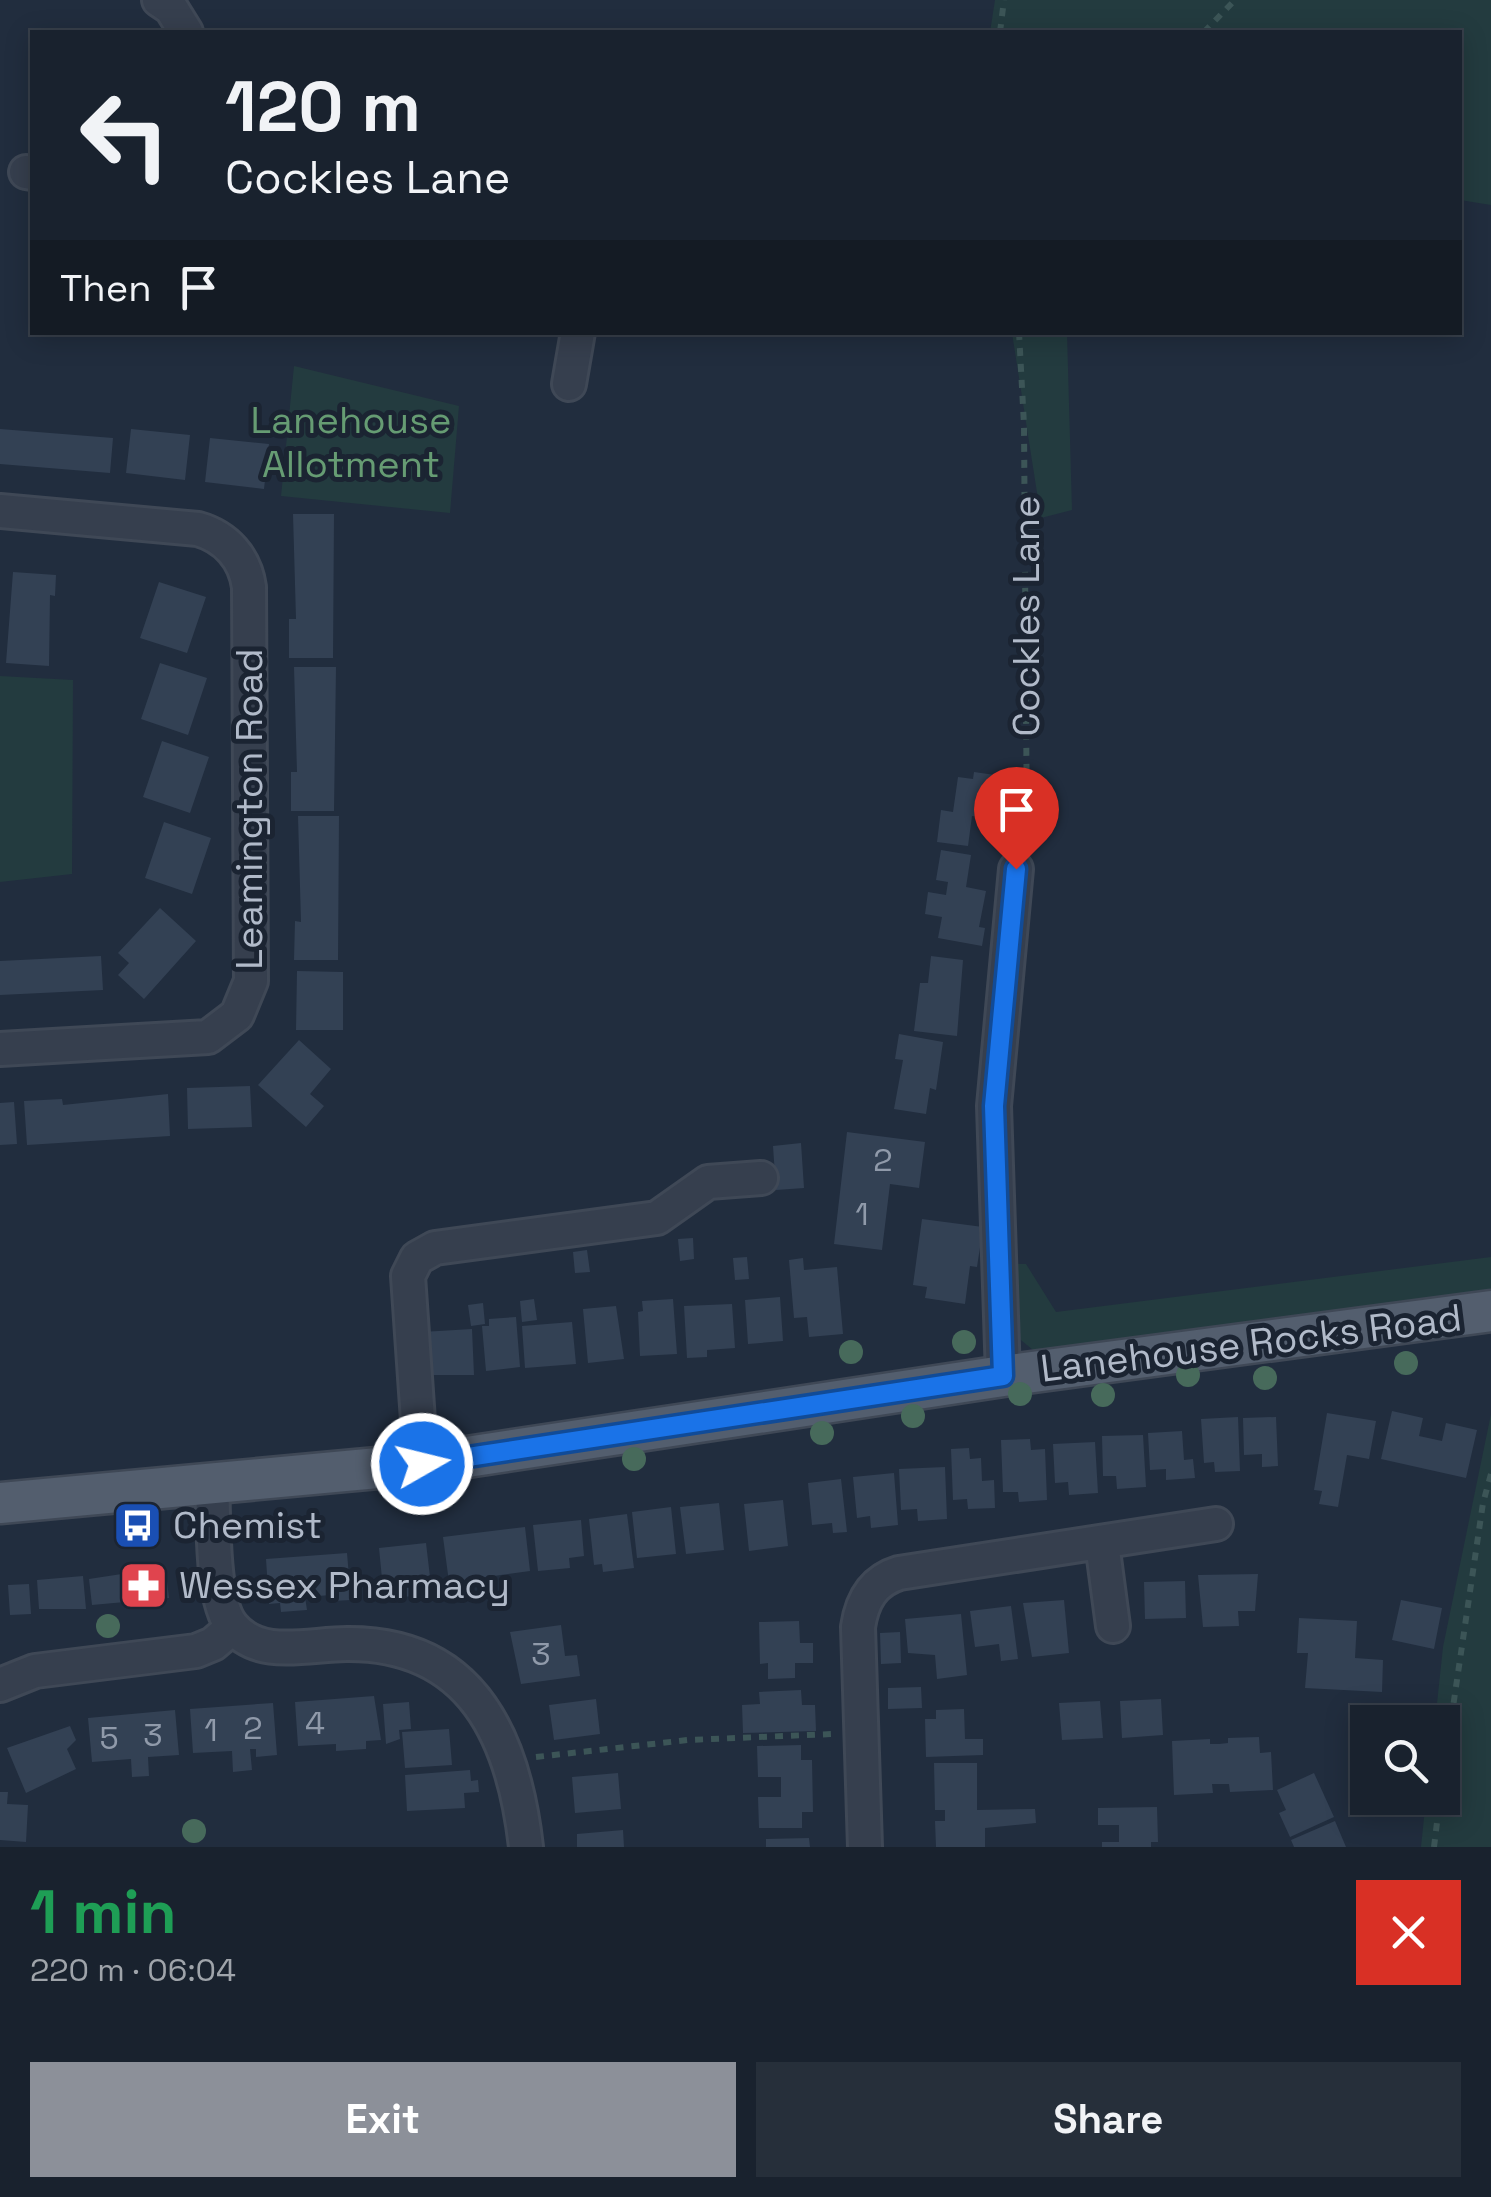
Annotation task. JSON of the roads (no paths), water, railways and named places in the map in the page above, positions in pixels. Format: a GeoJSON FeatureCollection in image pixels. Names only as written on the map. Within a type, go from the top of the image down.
{"type":"FeatureCollection","features":[{"type":"Feature","properties":{"kind":"main road","name":"Lanehouse Rocks Road"},"geometry":{"type":"LineString","coordinates":[[0,1503],[422,1464],[1003,1376],[1491,1312]]}},
{"type":"Feature","properties":{"kind":"street"},"geometry":{"type":"LineString","coordinates":[[159,0],[171,8],[185,30]]}},
{"type":"Feature","properties":{"kind":"street"},"geometry":{"type":"LineString","coordinates":[[570,384],[578,335]]}},
{"type":"Feature","properties":{"kind":"street","name":"Leamington Road"},"geometry":{"type":"LineString","coordinates":[[0,511],[198,530],[224,542],[240,558],[249,587],[250,981],[242,1006],[230,1024],[208,1037],[0,1049]]}},
{"type":"Feature","properties":{"kind":"street"},"geometry":{"type":"LineString","coordinates":[[1003,1376],[994,1106],[1016,869]]}},
{"type":"Feature","properties":{"kind":"street"},"geometry":{"type":"LineString","coordinates":[[422,1464],[408,1276],[417,1258],[435,1248],[657,1218],[708,1182],[761,1178]]}},
{"type":"Feature","properties":{"kind":"street"},"geometry":{"type":"LineString","coordinates":[[212,1484],[220,1594],[233,1627],[256,1644],[269,1647],[363,1645],[424,1660],[475,1696],[510,1760],[526,1847]]}},
{"type":"Feature","properties":{"kind":"street"},"geometry":{"type":"LineString","coordinates":[[865,1847],[858,1627],[870,1592],[899,1573],[1216,1524]]}},
{"type":"Feature","properties":{"kind":"street"},"geometry":{"type":"LineString","coordinates":[[1102,1543],[1112,1626]]}},
{"type":"Feature","properties":{"kind":"street"},"geometry":{"type":"LineString","coordinates":[[0,1686],[34,1670],[196,1651],[213,1644],[233,1627]]}},
{"type":"Feature","properties":{"kind":"place","name":"Chemist"},"geometry":{"type":"Point","coordinates":[138,1525]}},
{"type":"Feature","properties":{"kind":"place","name":"Wessex Pharmacy"},"geometry":{"type":"Point","coordinates":[144,1585]}},
{"type":"Feature","properties":{"kind":"park label","name":"Lanehouse Allotment"},"geometry":{"type":"Point","coordinates":[351,442]}}]}
